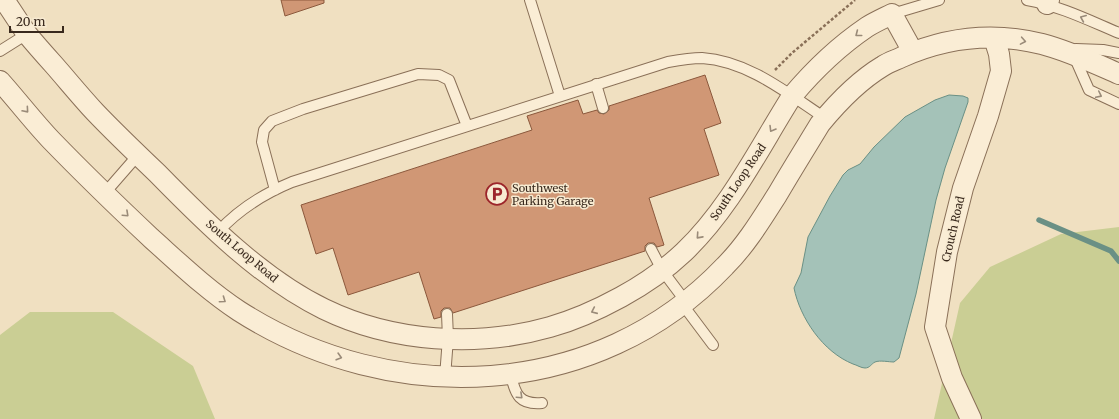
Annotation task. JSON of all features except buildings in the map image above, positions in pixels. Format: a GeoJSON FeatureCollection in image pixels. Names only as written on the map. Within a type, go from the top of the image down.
{"type":"FeatureCollection","features":[{"type":"Feature","properties":{"kind":"street","name":"South Loop Road"},"geometry":{"type":"LineString","coordinates":[[4,0],[27,34],[94,111],[186,203],[263,271],[282,285],[324,309],[359,322],[394,332],[422,336],[480,339],[533,332],[579,318],[636,288],[662,270],[683,253],[715,218],[739,184],[792,96],[801,85],[840,48],[868,26],[892,14]]}},
{"type":"Feature","properties":{"kind":"street"},"geometry":{"type":"LineString","coordinates":[[892,14],[913,52]]}},
{"type":"Feature","properties":{"kind":"street"},"geometry":{"type":"LineString","coordinates":[[0,81],[49,137],[104,194],[173,258],[215,294],[239,311],[278,333],[310,348],[356,362],[400,372],[445,377],[481,377],[511,375],[571,362],[646,329],[684,304],[725,267],[745,244],[825,118],[847,94],[864,79],[884,65],[913,52],[942,42],[963,39],[994,38],[1022,40],[1066,52],[1119,74]]}},
{"type":"Feature","properties":{"kind":"street","name":"Crouch Road"},"geometry":{"type":"LineString","coordinates":[[971,419],[952,378],[935,327],[947,252],[963,188],[988,116],[1001,71],[999,54],[994,38]]}},
{"type":"Feature","properties":{"kind":"lane"},"geometry":{"type":"LineString","coordinates":[[530,0],[560,96]]}},
{"type":"Feature","properties":{"kind":"lane"},"geometry":{"type":"LineString","coordinates":[[892,14],[939,0]]}},
{"type":"Feature","properties":{"kind":"lane"},"geometry":{"type":"LineString","coordinates":[[1027,0],[1048,2],[1119,33]]}},
{"type":"Feature","properties":{"kind":"lane"},"geometry":{"type":"LineString","coordinates":[[0,52],[27,34]]}},
{"type":"Feature","properties":{"kind":"lane"},"geometry":{"type":"LineString","coordinates":[[1119,53],[1103,50],[1066,52],[1089,90],[1119,104]]}},
{"type":"Feature","properties":{"kind":"lane"},"geometry":{"type":"LineString","coordinates":[[218,232],[230,218],[243,208],[292,182],[668,62],[701,58],[732,64],[765,80],[825,118]]}},
{"type":"Feature","properties":{"kind":"lane"},"geometry":{"type":"LineString","coordinates":[[275,190],[262,142],[264,130],[272,121],[303,109],[418,74],[438,76],[449,80],[467,126]]}},
{"type":"Feature","properties":{"kind":"lane"},"geometry":{"type":"LineString","coordinates":[[596,84],[603,108]]}},
{"type":"Feature","properties":{"kind":"lane"},"geometry":{"type":"LineString","coordinates":[[104,194],[138,155]]}},
{"type":"Feature","properties":{"kind":"lane"},"geometry":{"type":"LineString","coordinates":[[651,249],[662,270],[713,345]]}},
{"type":"Feature","properties":{"kind":"lane"},"geometry":{"type":"LineString","coordinates":[[445,377],[448,338],[447,314]]}},
{"type":"Feature","properties":{"kind":"lane"},"geometry":{"type":"LineString","coordinates":[[511,375],[514,390],[520,398],[531,404],[542,403]]}},
{"type":"Feature","properties":{"kind":"path"},"geometry":{"type":"LineString","coordinates":[[765,80],[792,53],[855,0]]}},
{"type":"Feature","properties":{"kind":"green space"},"geometry":{"type":"Polygon","coordinates":[[[1119,227],[1119,419],[934,419],[960,303],[990,267],[1061,234],[1119,227]]]}},
{"type":"Feature","properties":{"kind":"green space"},"geometry":{"type":"Polygon","coordinates":[[[30,312],[113,312],[193,366],[215,419],[0,419],[0,335],[30,312]]]}},
{"type":"Feature","properties":{"kind":"water"},"geometry":{"type":"Polygon","coordinates":[[[949,95],[963,96],[968,98],[968,102],[945,168],[936,200],[916,294],[899,358],[894,362],[877,361],[868,367],[862,368],[842,359],[823,343],[807,322],[797,299],[794,288],[801,273],[808,237],[843,175],[848,170],[860,164],[874,147],[905,117],[935,100],[949,95]]]}},
{"type":"Feature","properties":{"kind":"waterway"},"geometry":{"type":"LineString","coordinates":[[1039,220],[1111,251],[1119,261]]}},
{"type":"Feature","properties":{"kind":"place","name":"Southwest Parking Garage"},"geometry":{"type":"Point","coordinates":[497,194]}}]}
